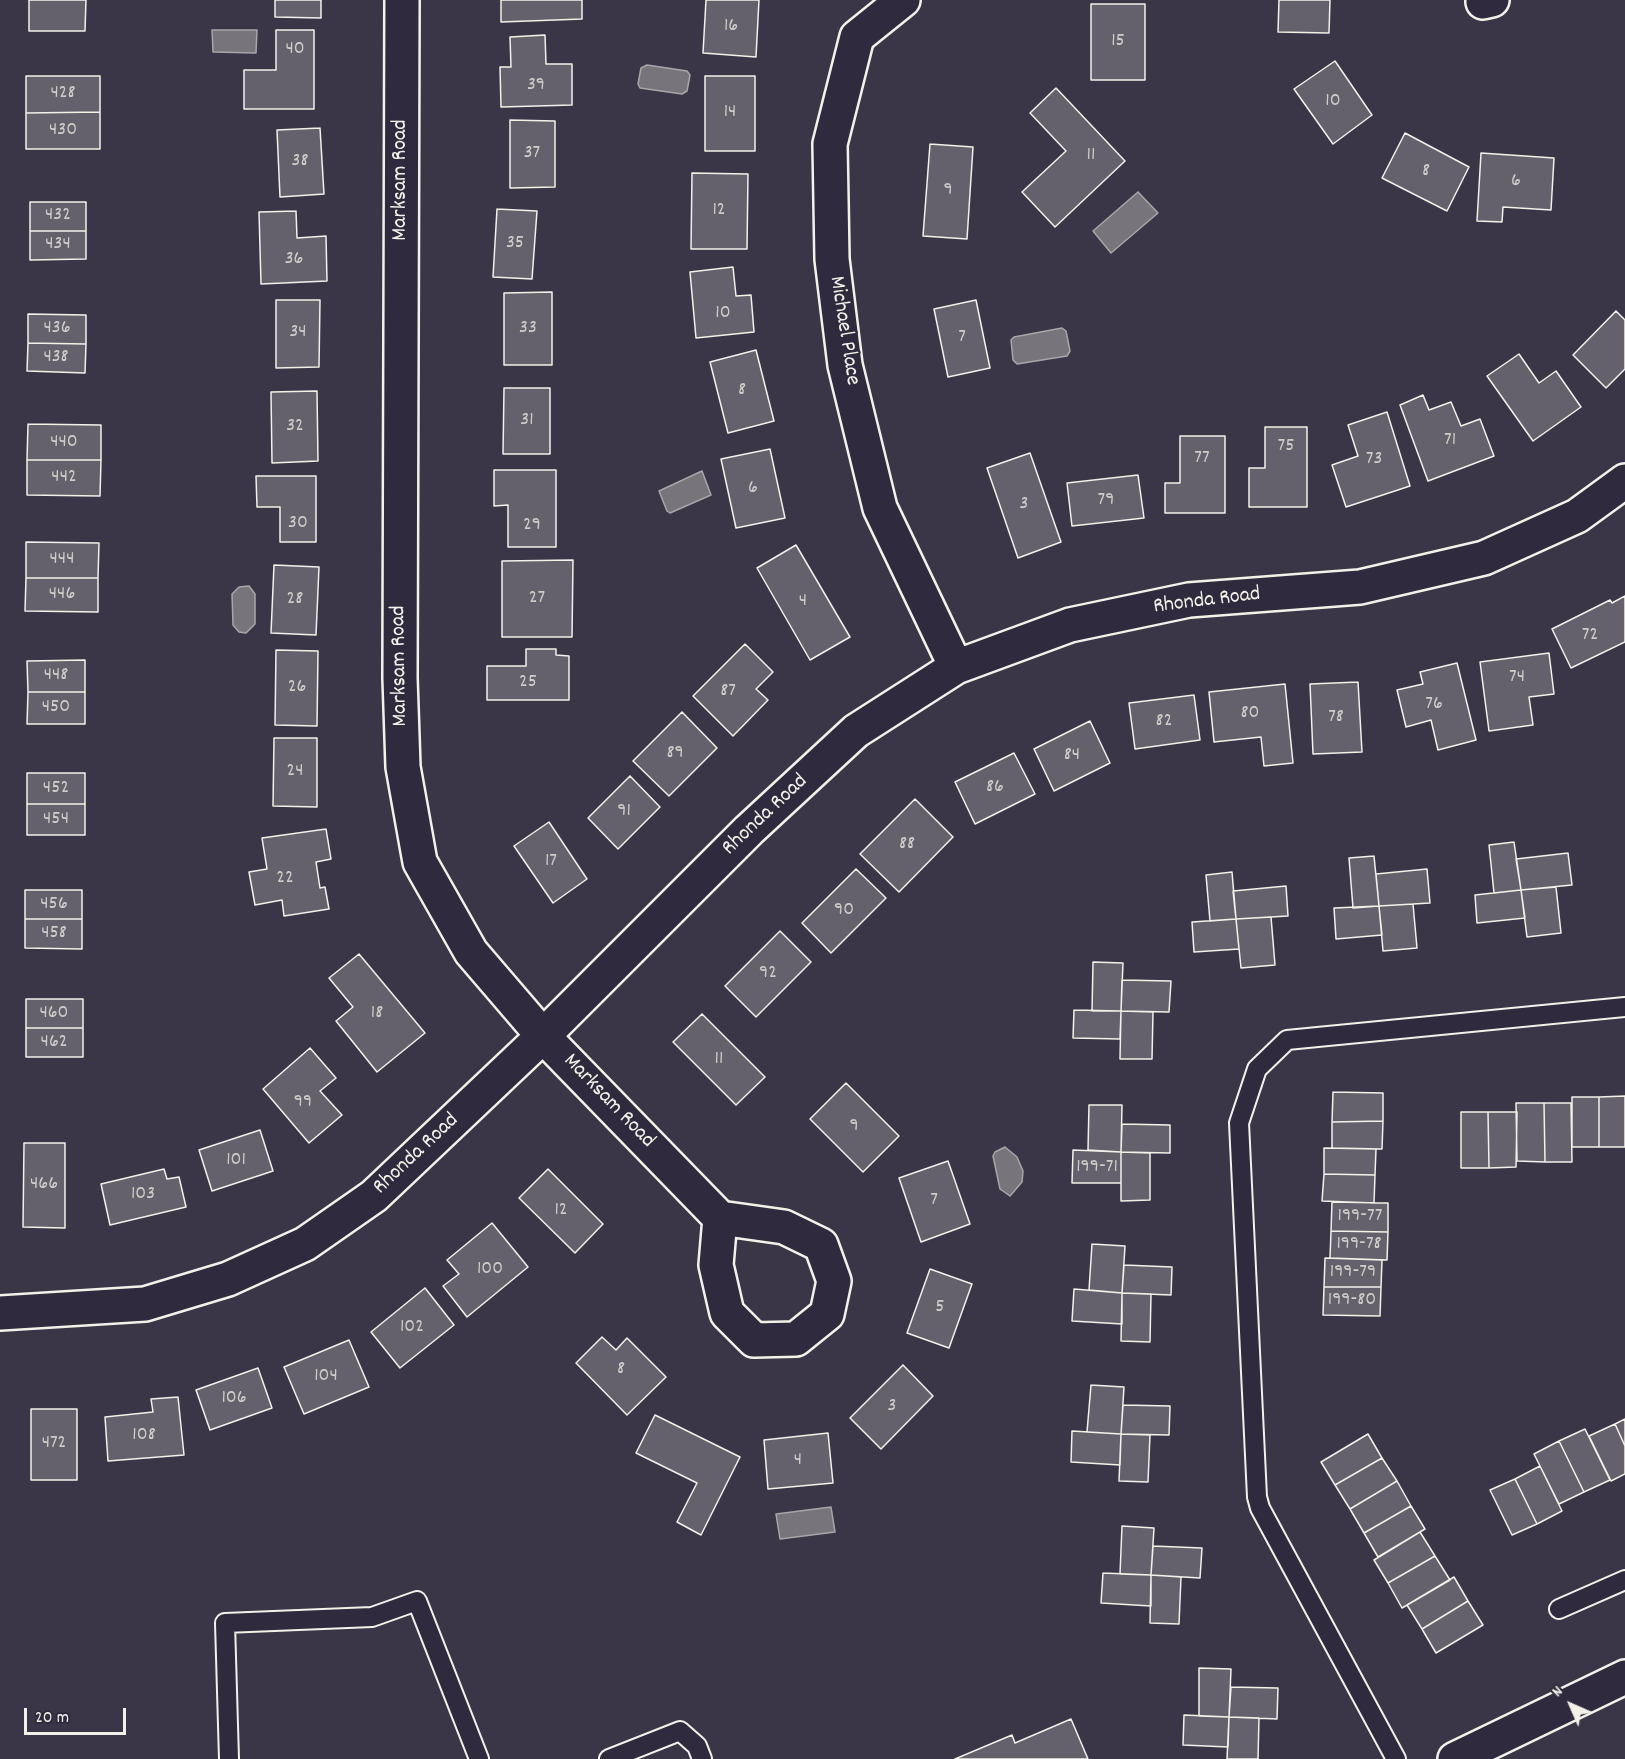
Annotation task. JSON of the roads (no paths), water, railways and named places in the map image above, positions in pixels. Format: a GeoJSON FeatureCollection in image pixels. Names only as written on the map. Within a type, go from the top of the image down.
{"type":"FeatureCollection","features":[{"type":"Feature","properties":{"kind":"street","name":"Marksam Road"},"geometry":{"type":"LineString","coordinates":[[402,0],[400,678],[403,767],[420,862],[471,952],[543,1036],[720,1218]]}},
{"type":"Feature","properties":{"kind":"street","name":"Michael Place"},"geometry":{"type":"LineString","coordinates":[[903,0],[857,38],[831,144],[832,259],[845,364],[880,508],[956,667]]}},
{"type":"Feature","properties":{"kind":"street","name":"Rhonda Road"},"geometry":{"type":"LineString","coordinates":[[0,1313],[146,1304],[228,1279],[305,1244],[374,1196],[543,1036],[749,830],[856,731],[956,667],[1070,625],[1189,600],[1360,587],[1484,558],[1577,516],[1625,481]]}},
{"type":"Feature","properties":{"kind":"street"},"geometry":{"type":"LineString","coordinates":[[1455,1759],[1625,1677]]}},
{"type":"Feature","properties":{"kind":"lane"},"geometry":{"type":"LineString","coordinates":[[1396,1759],[1260,1508],[1239,1123],[1257,1069],[1287,1040],[1625,1007]]}},
{"type":"Feature","properties":{"kind":"lane"},"geometry":{"type":"LineString","coordinates":[[1558,1609],[1625,1580]]}},
{"type":"Feature","properties":{"kind":"lane"},"geometry":{"type":"LineString","coordinates":[[229,1759],[225,1623],[372,1617],[417,1601],[479,1759]]}},
{"type":"Feature","properties":{"kind":"lane"},"geometry":{"type":"LineString","coordinates":[[609,1759],[680,1731],[697,1746],[702,1759]]}}]}
